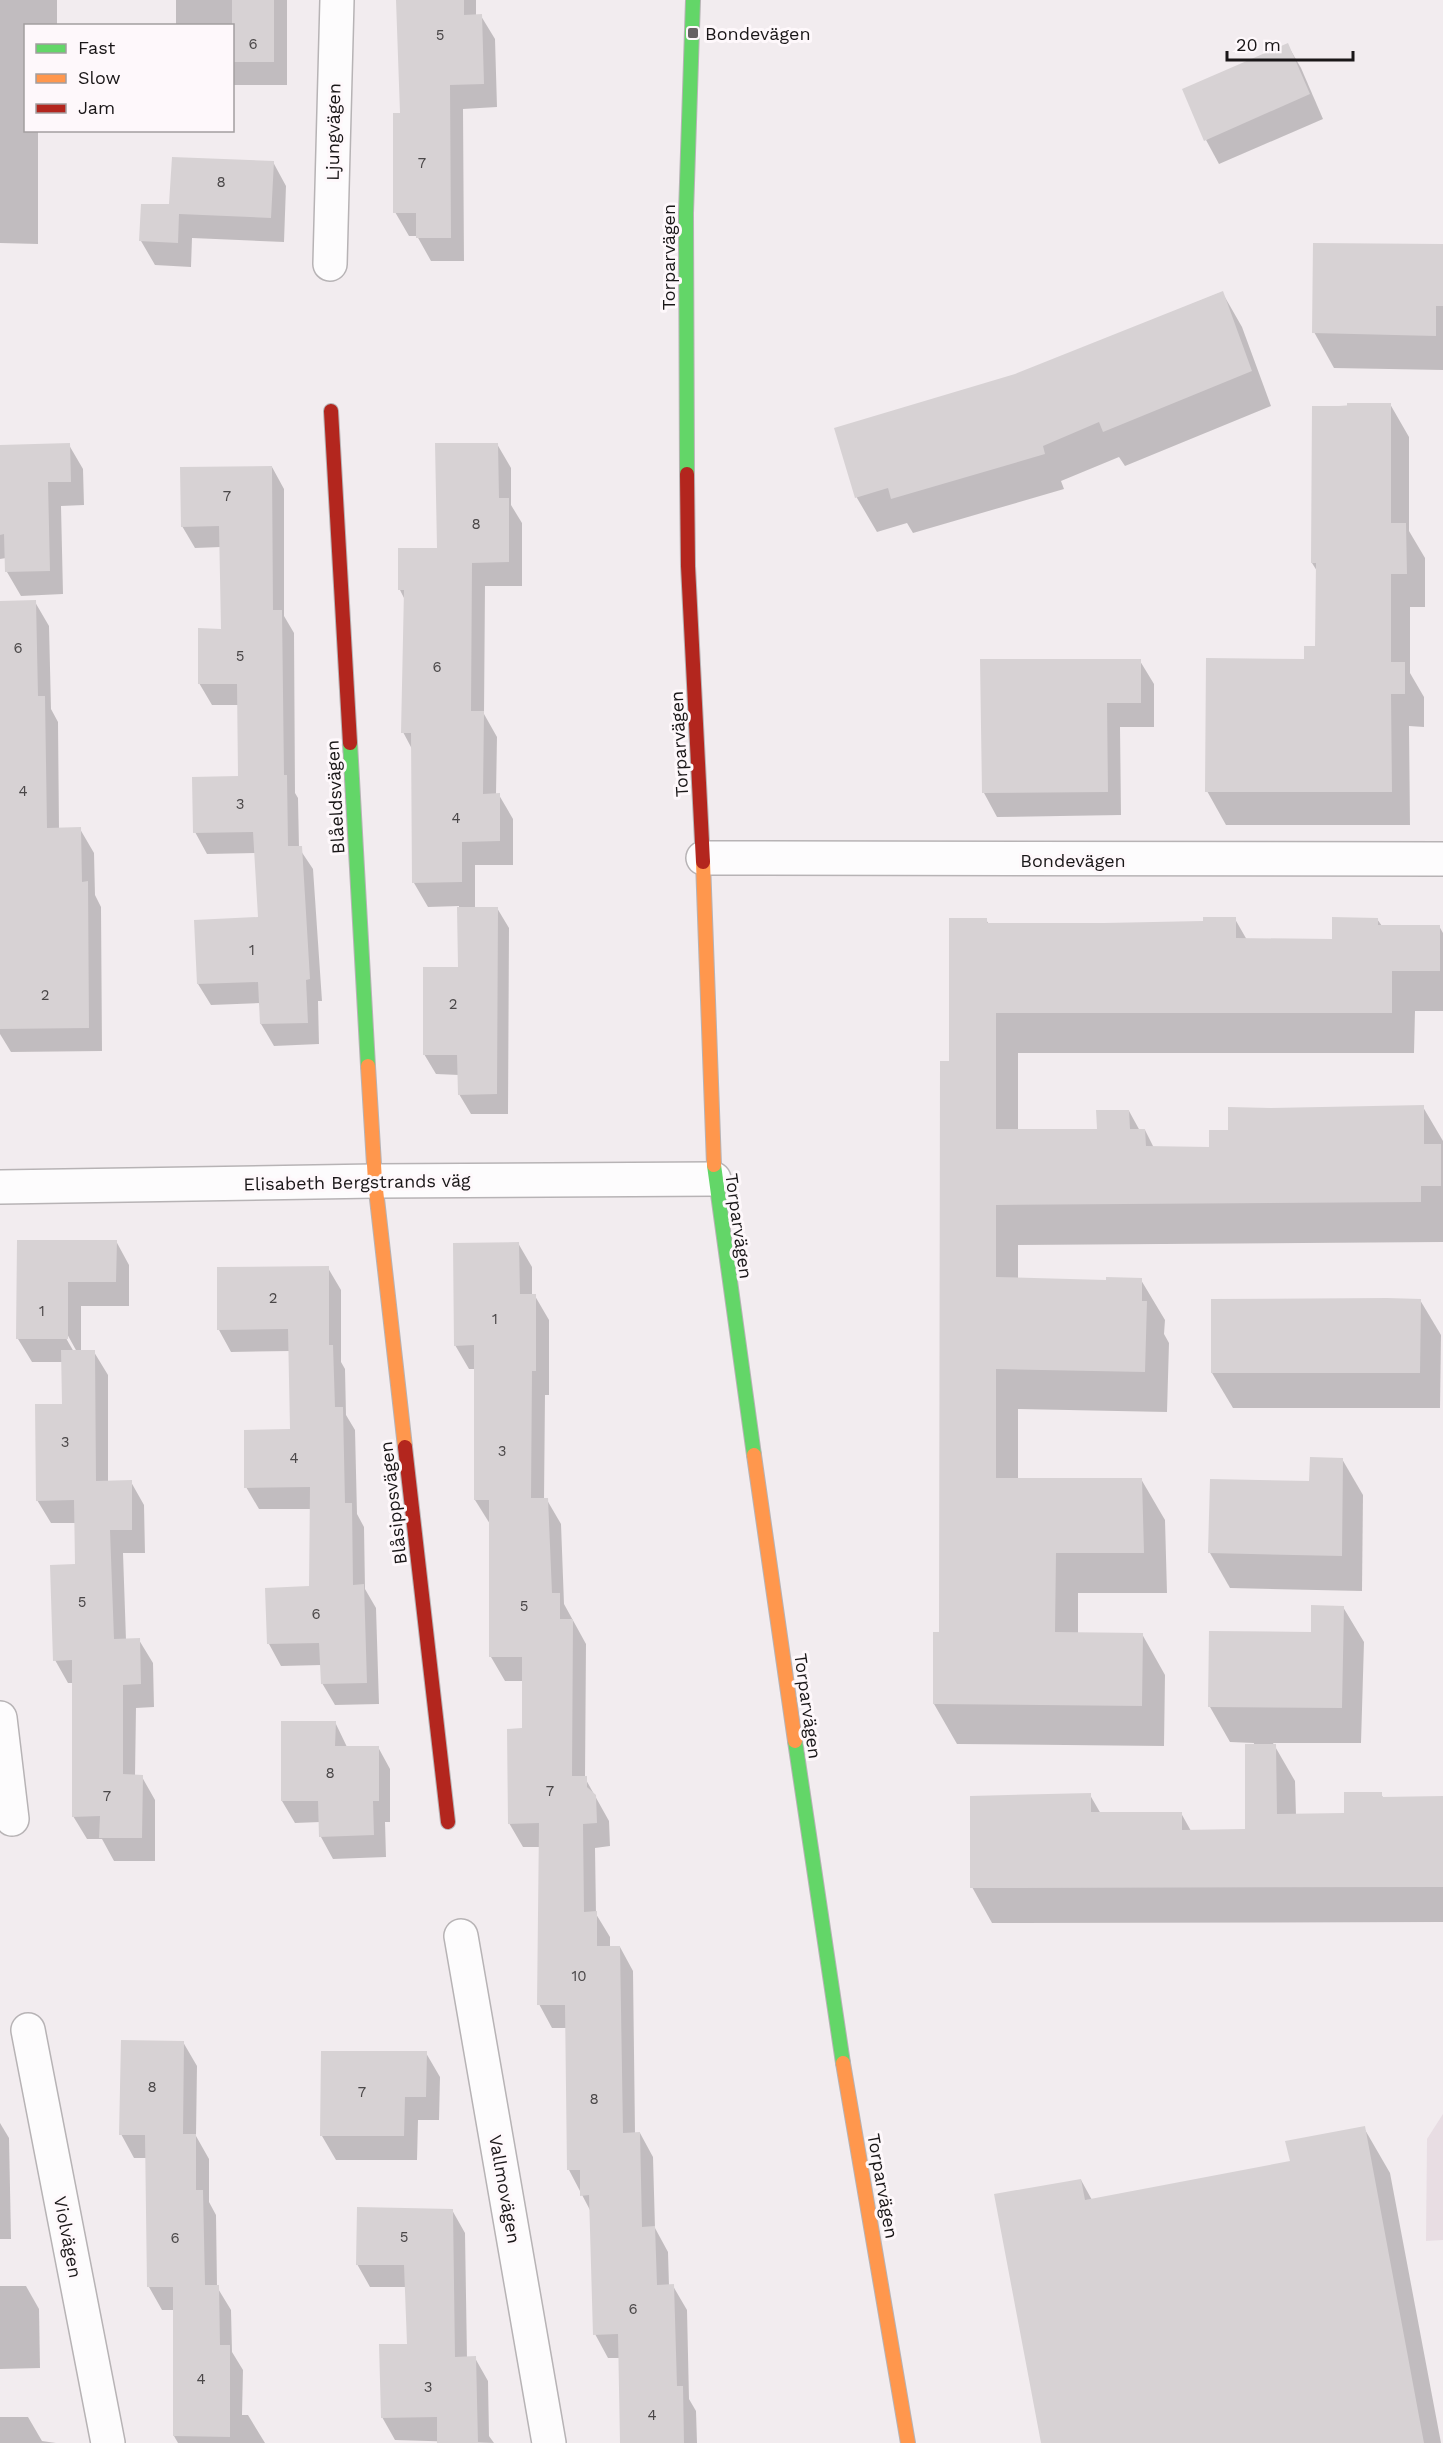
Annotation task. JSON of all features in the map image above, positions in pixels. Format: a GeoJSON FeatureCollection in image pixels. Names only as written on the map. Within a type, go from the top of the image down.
{"type":"FeatureCollection","features":[{"type":"Feature","properties":{"kind":"street","name":"Ljungvägen"},"geometry":{"type":"LineString","coordinates":[[330,264],[337,0]]}},
{"type":"Feature","properties":{"kind":"street","name":"Torparvägen"},"geometry":{"type":"LineString","coordinates":[[693,0],[686,213],[688,543],[703,858],[714,1179],[834,2007],[908,2443]]}},
{"type":"Feature","properties":{"kind":"street","name":"Blåeldsvägen"},"geometry":{"type":"LineString","coordinates":[[331,411],[375,1181]]}},
{"type":"Feature","properties":{"kind":"street","name":"Bondevägen"},"geometry":{"type":"LineString","coordinates":[[703,858],[1443,859]]}},
{"type":"Feature","properties":{"kind":"street","name":"Elisabeth Bergstrands väg"},"geometry":{"type":"LineString","coordinates":[[0,1187],[714,1179]]}},
{"type":"Feature","properties":{"kind":"street","name":"Blåsippsvägen"},"geometry":{"type":"LineString","coordinates":[[375,1181],[448,1822]]}},
{"type":"Feature","properties":{"kind":"street"},"geometry":{"type":"LineString","coordinates":[[0,1718],[12,1819]]}},
{"type":"Feature","properties":{"kind":"street","name":"Vallmovägen"},"geometry":{"type":"LineString","coordinates":[[461,1936],[549,2443]]}},
{"type":"Feature","properties":{"kind":"street","name":"Violvägen"},"geometry":{"type":"LineString","coordinates":[[28,2030],[108,2443]]}},
{"type":"Feature","properties":{"kind":"shaded area"},"geometry":{"type":"Polygon","coordinates":[[[1443,2114],[1443,2240],[1426,2241],[1427,2139],[1443,2114]]]}},
{"type":"Feature","properties":{"kind":"building"},"geometry":{"type":"Polygon","coordinates":[[[232,0],[274,0],[274,62],[234,62],[234,24],[232,24],[232,0]]]}},
{"type":"Feature","properties":{"kind":"building"},"geometry":{"type":"Polygon","coordinates":[[[396,0],[464,0],[464,15],[482,14],[484,84],[450,85],[451,238],[416,238],[416,213],[393,213],[393,113],[400,113],[396,0]]]}},
{"type":"Feature","properties":{"kind":"building"},"geometry":{"type":"Polygon","coordinates":[[[1288,43],[1310,94],[1204,141],[1182,89],[1288,43]]]}},
{"type":"Feature","properties":{"kind":"building"},"geometry":{"type":"Polygon","coordinates":[[[172,157],[274,161],[271,218],[179,214],[178,243],[139,241],[141,204],[169,204],[172,157]]]}},
{"type":"Feature","properties":{"kind":"building"},"geometry":{"type":"Polygon","coordinates":[[[1313,243],[1443,244],[1443,306],[1436,306],[1436,336],[1312,333],[1313,243]]]}},
{"type":"Feature","properties":{"kind":"building"},"geometry":{"type":"Polygon","coordinates":[[[1223,291],[1252,371],[1103,432],[1099,422],[1043,446],[1045,454],[891,499],[888,488],[855,498],[834,428],[1015,374],[1223,291]]]}},
{"type":"Feature","properties":{"kind":"building"},"geometry":{"type":"Polygon","coordinates":[[[1347,403],[1391,403],[1391,523],[1406,523],[1407,574],[1391,574],[1391,662],[1405,662],[1405,694],[1391,694],[1392,792],[1205,792],[1206,658],[1304,659],[1304,646],[1315,646],[1316,563],[1311,563],[1312,406],[1347,406],[1347,403]]]}},
{"type":"Feature","properties":{"kind":"building"},"geometry":{"type":"Polygon","coordinates":[[[70,443],[71,482],[48,482],[50,571],[5,572],[4,534],[0,535],[0,445],[70,443]]]}},
{"type":"Feature","properties":{"kind":"building"},"geometry":{"type":"Polygon","coordinates":[[[435,443],[498,443],[499,498],[509,498],[509,562],[472,563],[471,711],[484,711],[483,794],[500,793],[500,841],[462,842],[462,882],[412,883],[411,733],[401,733],[404,590],[398,590],[398,548],[437,548],[435,443]]]}},
{"type":"Feature","properties":{"kind":"building"},"geometry":{"type":"Polygon","coordinates":[[[272,466],[273,610],[282,610],[284,775],[287,775],[288,846],[302,846],[310,979],[306,980],[308,1023],[260,1024],[258,982],[197,984],[194,920],[258,917],[253,832],[193,833],[192,777],[238,776],[237,684],[198,684],[198,628],[221,629],[219,526],[181,527],[180,467],[272,466]]]}},
{"type":"Feature","properties":{"kind":"building"},"geometry":{"type":"Polygon","coordinates":[[[36,600],[38,696],[45,696],[47,828],[81,827],[82,882],[88,881],[89,1028],[0,1029],[0,601],[36,600]]]}},
{"type":"Feature","properties":{"kind":"building"},"geometry":{"type":"Polygon","coordinates":[[[980,659],[1141,659],[1141,703],[1107,703],[1108,792],[982,793],[980,659]]]}},
{"type":"Feature","properties":{"kind":"building"},"geometry":{"type":"Polygon","coordinates":[[[457,907],[498,907],[497,1094],[458,1095],[457,1055],[423,1055],[423,967],[458,967],[457,907]]]}},
{"type":"Feature","properties":{"kind":"building"},"geometry":{"type":"Polygon","coordinates":[[[1203,917],[1236,917],[1236,938],[1332,939],[1332,917],[1378,918],[1378,925],[1440,925],[1440,971],[1392,971],[1392,1013],[996,1013],[996,1129],[1097,1129],[1096,1110],[1129,1110],[1130,1129],[1145,1129],[1146,1146],[1209,1147],[1209,1130],[1228,1130],[1228,1107],[1424,1105],[1424,1144],[1441,1144],[1441,1186],[1421,1186],[1421,1202],[996,1205],[996,1277],[1106,1280],[1106,1277],[1142,1278],[1142,1301],[1147,1301],[1145,1372],[996,1369],[996,1478],[1142,1478],[1144,1553],[1056,1553],[1055,1632],[1143,1633],[1142,1706],[933,1704],[933,1632],[939,1632],[940,1061],[949,1061],[949,918],[987,918],[987,923],[1104,923],[1203,921],[1203,917]]]}},
{"type":"Feature","properties":{"kind":"building"},"geometry":{"type":"Polygon","coordinates":[[[17,1240],[117,1240],[116,1282],[68,1282],[68,1339],[16,1339],[17,1240]]]}},
{"type":"Feature","properties":{"kind":"building"},"geometry":{"type":"Polygon","coordinates":[[[519,1242],[520,1294],[536,1294],[536,1371],[532,1371],[531,1498],[548,1498],[552,1593],[560,1593],[560,1619],[573,1619],[572,1776],[587,1776],[587,1787],[596,1795],[597,1823],[583,1824],[584,1912],[597,1911],[597,1946],[620,1946],[623,2133],[640,2132],[642,2227],[655,2226],[657,2285],[674,2284],[677,2386],[683,2386],[684,2443],[620,2443],[618,2334],[593,2335],[589,2195],[580,2196],[580,2170],[567,2170],[565,2005],[537,2005],[539,1823],[508,1824],[507,1729],[522,1728],[522,1657],[489,1657],[489,1500],[474,1500],[474,1345],[454,1346],[453,1243],[519,1242]]]}},
{"type":"Feature","properties":{"kind":"building"},"geometry":{"type":"Polygon","coordinates":[[[329,1266],[329,1345],[333,1345],[335,1407],[343,1407],[345,1503],[352,1503],[353,1585],[364,1584],[367,1683],[321,1684],[319,1643],[267,1644],[265,1588],[309,1586],[310,1487],[244,1488],[244,1430],[290,1429],[288,1329],[217,1330],[217,1267],[329,1266]]]}},
{"type":"Feature","properties":{"kind":"building"},"geometry":{"type":"Polygon","coordinates":[[[1211,1299],[1421,1299],[1420,1373],[1211,1373],[1211,1299]]]}},
{"type":"Feature","properties":{"kind":"building"},"geometry":{"type":"Polygon","coordinates":[[[61,1350],[95,1350],[96,1481],[132,1480],[132,1530],[110,1530],[114,1639],[140,1638],[141,1684],[123,1685],[123,1774],[143,1775],[142,1838],[99,1838],[100,1816],[72,1817],[72,1660],[53,1661],[50,1565],[75,1564],[74,1500],[36,1501],[35,1404],[62,1404],[61,1350]]]}},
{"type":"Feature","properties":{"kind":"building"},"geometry":{"type":"Polygon","coordinates":[[[1310,1457],[1343,1458],[1342,1556],[1208,1553],[1210,1479],[1309,1481],[1310,1457]]]}},
{"type":"Feature","properties":{"kind":"building"},"geometry":{"type":"Polygon","coordinates":[[[1311,1605],[1344,1606],[1342,1708],[1208,1707],[1209,1631],[1311,1632],[1311,1605]]]}},
{"type":"Feature","properties":{"kind":"building"},"geometry":{"type":"Polygon","coordinates":[[[281,1721],[336,1721],[335,1746],[379,1746],[379,1801],[373,1801],[374,1835],[319,1837],[318,1801],[281,1801],[281,1721]]]}},
{"type":"Feature","properties":{"kind":"building"},"geometry":{"type":"Polygon","coordinates":[[[1245,1744],[1276,1744],[1277,1814],[1344,1813],[1344,1792],[1382,1792],[1382,1797],[1443,1796],[1443,1887],[970,1888],[970,1796],[1091,1793],[1091,1812],[1182,1812],[1182,1830],[1245,1829],[1245,1744]]]}},
{"type":"Feature","properties":{"kind":"building"},"geometry":{"type":"Polygon","coordinates":[[[121,2040],[184,2041],[183,2134],[196,2134],[196,2190],[203,2190],[205,2285],[219,2285],[220,2345],[230,2345],[230,2437],[173,2436],[173,2287],[147,2287],[145,2135],[119,2135],[121,2040]]]}},
{"type":"Feature","properties":{"kind":"building"},"geometry":{"type":"Polygon","coordinates":[[[321,2051],[427,2051],[426,2097],[405,2097],[404,2136],[320,2136],[321,2051]]]}},
{"type":"Feature","properties":{"kind":"building"},"geometry":{"type":"Polygon","coordinates":[[[1365,2126],[1424,2443],[1041,2443],[994,2194],[1081,2179],[1085,2200],[1290,2161],[1285,2141],[1365,2126]]]}},
{"type":"Feature","properties":{"kind":"building"},"geometry":{"type":"Polygon","coordinates":[[[357,2207],[453,2209],[455,2357],[476,2356],[478,2443],[437,2443],[437,2417],[381,2418],[379,2344],[407,2344],[404,2265],[356,2265],[357,2207]]]}},
{"type":"Feature","properties":{"kind":"traffic: fast"},"geometry":{"type":"LineString","coordinates":[[687,474],[686,213],[693,0]]}},
{"type":"Feature","properties":{"kind":"traffic: fast"},"geometry":{"type":"LineString","coordinates":[[350,743],[368,1066]]}},
{"type":"Feature","properties":{"kind":"traffic: fast"},"geometry":{"type":"LineString","coordinates":[[714,1165],[754,1455]]}},
{"type":"Feature","properties":{"kind":"traffic: fast"},"geometry":{"type":"LineString","coordinates":[[795,1741],[843,2063]]}},
{"type":"Feature","properties":{"kind":"traffic: slow"},"geometry":{"type":"LineString","coordinates":[[703,862],[714,1165]]}},
{"type":"Feature","properties":{"kind":"traffic: slow"},"geometry":{"type":"LineString","coordinates":[[368,1066],[375,1181],[405,1447]]}},
{"type":"Feature","properties":{"kind":"traffic: slow"},"geometry":{"type":"LineString","coordinates":[[754,1455],[795,1741]]}},
{"type":"Feature","properties":{"kind":"traffic: slow"},"geometry":{"type":"LineString","coordinates":[[843,2063],[908,2443]]}},
{"type":"Feature","properties":{"kind":"traffic: jam"},"geometry":{"type":"LineString","coordinates":[[331,411],[350,743]]}},
{"type":"Feature","properties":{"kind":"traffic: jam"},"geometry":{"type":"LineString","coordinates":[[687,474],[688,566],[703,862]]}},
{"type":"Feature","properties":{"kind":"traffic: jam"},"geometry":{"type":"LineString","coordinates":[[405,1447],[448,1822]]}},
{"type":"Feature","properties":{"kind":"place","name":"Bondevägen"},"geometry":{"type":"Point","coordinates":[693,33]}}]}
